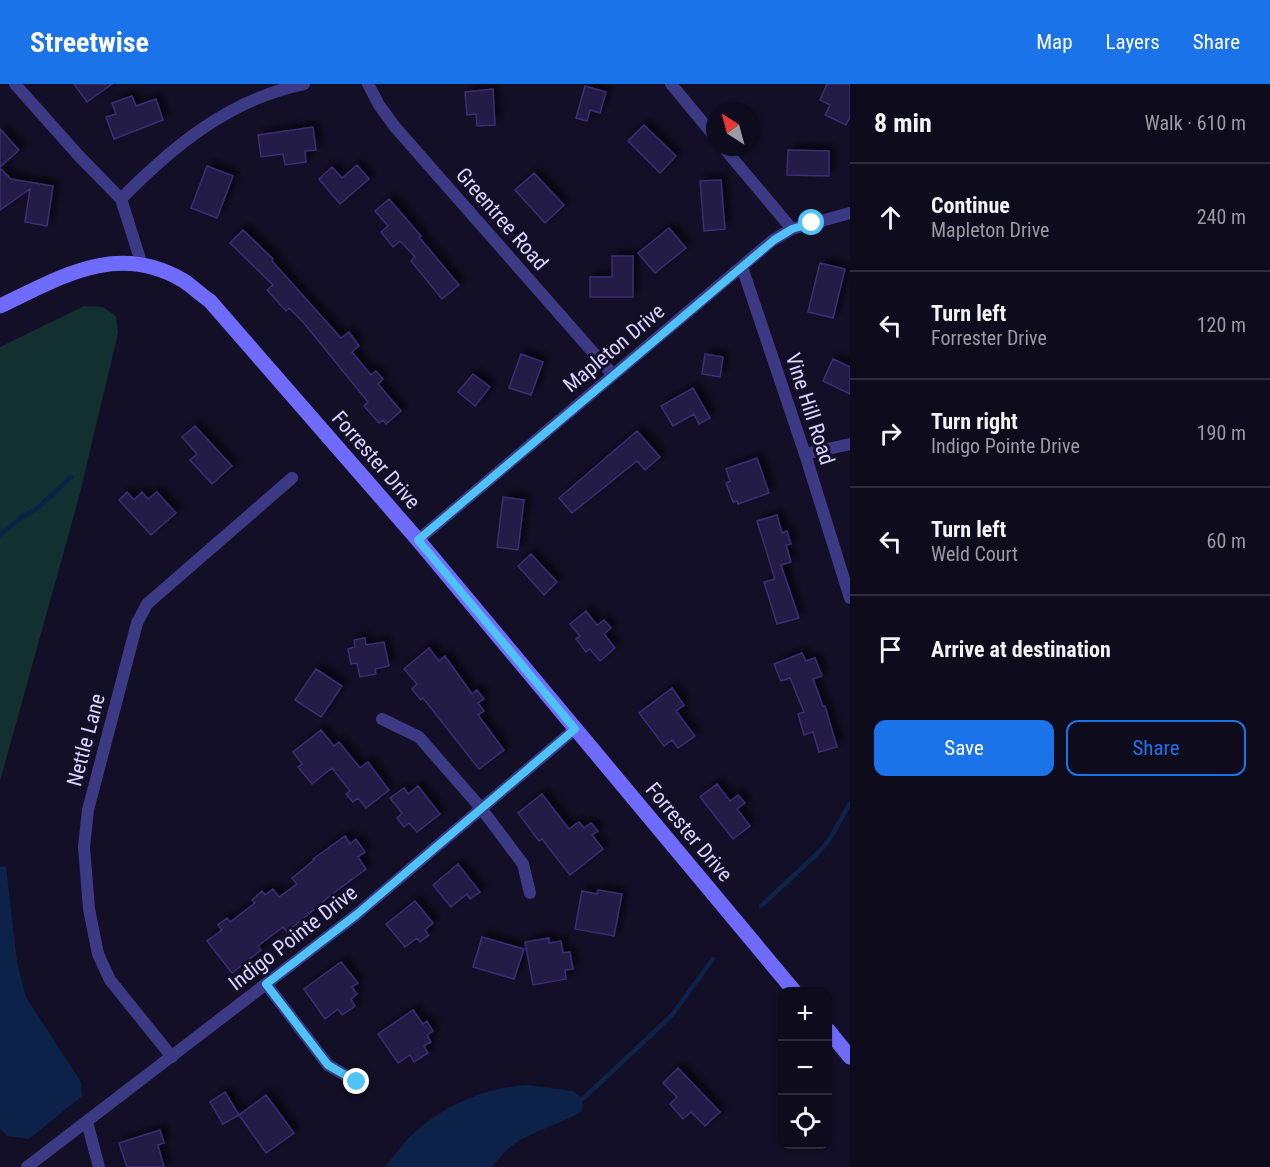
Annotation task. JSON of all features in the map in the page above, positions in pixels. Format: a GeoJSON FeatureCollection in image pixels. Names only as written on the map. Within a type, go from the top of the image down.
{"type":"FeatureCollection","features":[{"type":"Feature","properties":{"kind":"street"},"geometry":{"type":"LineString","coordinates":[[15,84],[121,199],[142,265]]}},
{"type":"Feature","properties":{"kind":"street"},"geometry":{"type":"LineString","coordinates":[[121,199],[171,151],[207,125],[236,107],[262,95],[304,84]]}},
{"type":"Feature","properties":{"kind":"street","name":"Greentree Road"},"geometry":{"type":"LineString","coordinates":[[369,84],[379,105],[395,127],[613,375]]}},
{"type":"Feature","properties":{"kind":"street"},"geometry":{"type":"LineString","coordinates":[[671,84],[706,126]]}},
{"type":"Feature","properties":{"kind":"street"},"geometry":{"type":"LineString","coordinates":[[731,156],[792,229]]}},
{"type":"Feature","properties":{"kind":"street","name":"Mapleton Drive"},"geometry":{"type":"LineString","coordinates":[[418,540],[774,240],[792,229],[850,213]]}},
{"type":"Feature","properties":{"kind":"street","name":"Forrester Drive"},"geometry":{"type":"LineString","coordinates":[[0,306],[86,267],[118,262],[142,265],[173,275],[210,301],[418,540],[791,987]]}},
{"type":"Feature","properties":{"kind":"street","name":"Vine Hill Road"},"geometry":{"type":"LineString","coordinates":[[742,267],[805,454],[850,598]]}},
{"type":"Feature","properties":{"kind":"street"},"geometry":{"type":"LineString","coordinates":[[805,454],[850,444]]}},
{"type":"Feature","properties":{"kind":"street","name":"Nettle Lane"},"geometry":{"type":"LineString","coordinates":[[172,1057],[110,980],[98,954],[89,909],[84,847],[88,810],[137,623],[147,604],[292,478]]}},
{"type":"Feature","properties":{"kind":"street"},"geometry":{"type":"LineString","coordinates":[[382,719],[419,736],[481,808],[523,864],[530,893]]}},
{"type":"Feature","properties":{"kind":"street","name":"Indigo Pointe Drive"},"geometry":{"type":"LineString","coordinates":[[27,1167],[356,915],[575,729]]}},
{"type":"Feature","properties":{"kind":"street"},"geometry":{"type":"LineString","coordinates":[[266,984],[328,1065],[357,1082]]}},
{"type":"Feature","properties":{"kind":"street"},"geometry":{"type":"LineString","coordinates":[[832,1035],[850,1057]]}},
{"type":"Feature","properties":{"kind":"street"},"geometry":{"type":"LineString","coordinates":[[87,1122],[99,1167]]}},
{"type":"Feature","properties":{"kind":"green space"},"geometry":{"type":"Polygon","coordinates":[[[84,306],[103,307],[116,316],[118,333],[79,497],[0,781],[0,347],[84,306]]]}},
{"type":"Feature","properties":{"kind":"water"},"geometry":{"type":"Polygon","coordinates":[[[6,866],[17,962],[26,997],[81,1082],[82,1096],[29,1139],[7,1136],[0,1128],[0,867],[6,866]]]}},
{"type":"Feature","properties":{"kind":"water"},"geometry":{"type":"Polygon","coordinates":[[[528,1085],[573,1091],[583,1099],[582,1111],[517,1143],[506,1151],[492,1167],[385,1167],[418,1129],[447,1109],[478,1095],[528,1085]]]}},
{"type":"Feature","properties":{"kind":"building"},"geometry":{"type":"Polygon","coordinates":[[[74,84],[112,84],[87,102],[74,84]]]}},
{"type":"Feature","properties":{"kind":"building"},"geometry":{"type":"Polygon","coordinates":[[[827,84],[850,84],[850,116],[846,125],[825,115],[830,105],[820,100],[827,84]]]}},
{"type":"Feature","properties":{"kind":"building"},"geometry":{"type":"Polygon","coordinates":[[[585,86],[606,92],[600,113],[590,110],[587,121],[576,118],[585,86]]]}},
{"type":"Feature","properties":{"kind":"building"},"geometry":{"type":"Polygon","coordinates":[[[493,89],[495,125],[477,126],[476,114],[467,115],[465,92],[493,89]]]}},
{"type":"Feature","properties":{"kind":"building"},"geometry":{"type":"Polygon","coordinates":[[[132,96],[136,106],[156,99],[163,120],[114,139],[106,117],[116,114],[112,103],[132,96]]]}},
{"type":"Feature","properties":{"kind":"building"},"geometry":{"type":"Polygon","coordinates":[[[644,125],[676,156],[660,173],[628,141],[644,125]]]}},
{"type":"Feature","properties":{"kind":"building"},"geometry":{"type":"Polygon","coordinates":[[[313,127],[316,150],[305,151],[306,162],[285,165],[283,154],[261,157],[258,135],[313,127]]]}},
{"type":"Feature","properties":{"kind":"building"},"geometry":{"type":"Polygon","coordinates":[[[0,129],[19,150],[0,167],[0,129]]]}},
{"type":"Feature","properties":{"kind":"building"},"geometry":{"type":"Polygon","coordinates":[[[788,150],[829,151],[829,176],[787,175],[788,150]]]}},
{"type":"Feature","properties":{"kind":"building"},"geometry":{"type":"Polygon","coordinates":[[[357,165],[369,179],[340,204],[319,179],[332,167],[342,178],[357,165]]]}},
{"type":"Feature","properties":{"kind":"building"},"geometry":{"type":"Polygon","coordinates":[[[207,166],[233,176],[217,218],[191,208],[207,166]]]}},
{"type":"Feature","properties":{"kind":"building"},"geometry":{"type":"Polygon","coordinates":[[[0,168],[11,179],[53,186],[47,226],[25,222],[30,189],[0,210],[0,168]]]}},
{"type":"Feature","properties":{"kind":"building"},"geometry":{"type":"Polygon","coordinates":[[[534,173],[564,205],[545,223],[515,190],[534,173]]]}},
{"type":"Feature","properties":{"kind":"building"},"geometry":{"type":"Polygon","coordinates":[[[721,180],[725,229],[704,231],[700,181],[721,180]]]}},
{"type":"Feature","properties":{"kind":"building"},"geometry":{"type":"Polygon","coordinates":[[[389,199],[459,285],[442,299],[411,261],[415,257],[400,241],[393,247],[381,232],[388,226],[375,211],[389,199]]]}},
{"type":"Feature","properties":{"kind":"building"},"geometry":{"type":"Polygon","coordinates":[[[669,228],[686,248],[655,273],[638,253],[669,228]]]}},
{"type":"Feature","properties":{"kind":"building"},"geometry":{"type":"Polygon","coordinates":[[[243,230],[273,259],[272,261],[341,338],[349,332],[359,346],[352,352],[371,375],[376,371],[383,379],[378,384],[401,411],[386,424],[383,420],[379,423],[364,406],[368,402],[303,322],[289,308],[286,311],[267,290],[273,285],[230,243],[243,230]]]}},
{"type":"Feature","properties":{"kind":"building"},"geometry":{"type":"Polygon","coordinates":[[[612,256],[633,256],[633,297],[590,297],[590,277],[612,277],[612,256]]]}},
{"type":"Feature","properties":{"kind":"building"},"geometry":{"type":"Polygon","coordinates":[[[820,263],[845,269],[833,318],[808,312],[820,263]]]}},
{"type":"Feature","properties":{"kind":"building"},"geometry":{"type":"Polygon","coordinates":[[[521,354],[543,362],[531,395],[509,388],[521,354]]]}},
{"type":"Feature","properties":{"kind":"building"},"geometry":{"type":"Polygon","coordinates":[[[705,354],[723,357],[720,377],[702,374],[705,354]]]}},
{"type":"Feature","properties":{"kind":"building"},"geometry":{"type":"Polygon","coordinates":[[[833,359],[850,367],[850,394],[823,381],[833,359]]]}},
{"type":"Feature","properties":{"kind":"building"},"geometry":{"type":"Polygon","coordinates":[[[473,374],[490,387],[475,406],[458,392],[473,374]]]}},
{"type":"Feature","properties":{"kind":"building"},"geometry":{"type":"Polygon","coordinates":[[[693,388],[710,418],[699,424],[694,414],[673,426],[661,406],[693,388]]]}},
{"type":"Feature","properties":{"kind":"building"},"geometry":{"type":"Polygon","coordinates":[[[195,426],[232,466],[212,484],[190,460],[197,454],[182,437],[195,426]]]}},
{"type":"Feature","properties":{"kind":"building"},"geometry":{"type":"Polygon","coordinates":[[[637,431],[660,457],[645,470],[637,461],[572,513],[559,498],[637,431]]]}},
{"type":"Feature","properties":{"kind":"building"},"geometry":{"type":"Polygon","coordinates":[[[757,458],[769,493],[738,504],[737,501],[733,502],[726,483],[730,481],[726,469],[757,458]]]}},
{"type":"Feature","properties":{"kind":"building"},"geometry":{"type":"Polygon","coordinates":[[[127,492],[134,500],[142,492],[148,499],[157,492],[176,513],[151,535],[119,500],[127,492]]]}},
{"type":"Feature","properties":{"kind":"building"},"geometry":{"type":"Polygon","coordinates":[[[503,497],[524,500],[518,550],[497,547],[503,497]]]}},
{"type":"Feature","properties":{"kind":"building"},"geometry":{"type":"Polygon","coordinates":[[[777,515],[782,533],[787,531],[791,544],[786,545],[791,562],[781,565],[799,618],[777,624],[764,582],[775,579],[757,521],[777,515]]]}},
{"type":"Feature","properties":{"kind":"building"},"geometry":{"type":"Polygon","coordinates":[[[531,554],[557,582],[544,595],[518,566],[531,554]]]}},
{"type":"Feature","properties":{"kind":"building"},"geometry":{"type":"Polygon","coordinates":[[[586,611],[597,625],[604,620],[611,628],[604,634],[615,648],[600,661],[590,649],[586,652],[576,639],[580,636],[570,624],[586,611]]]}},
{"type":"Feature","properties":{"kind":"building"},"geometry":{"type":"Polygon","coordinates":[[[365,638],[366,645],[384,642],[389,666],[375,669],[376,674],[360,677],[357,663],[351,664],[348,649],[355,647],[354,640],[365,638]]]}},
{"type":"Feature","properties":{"kind":"building"},"geometry":{"type":"Polygon","coordinates":[[[429,648],[439,661],[445,656],[472,694],[477,690],[484,699],[478,703],[484,711],[478,715],[504,750],[479,769],[423,698],[421,700],[412,689],[417,684],[404,669],[429,648]]]}},
{"type":"Feature","properties":{"kind":"building"},"geometry":{"type":"Polygon","coordinates":[[[802,653],[806,661],[815,658],[822,676],[813,679],[823,706],[825,706],[837,747],[819,752],[813,732],[804,735],[798,714],[804,712],[790,678],[781,681],[774,664],[802,653]]]}},
{"type":"Feature","properties":{"kind":"building"},"geometry":{"type":"Polygon","coordinates":[[[316,669],[342,686],[321,717],[295,700],[316,669]]]}},
{"type":"Feature","properties":{"kind":"building"},"geometry":{"type":"Polygon","coordinates":[[[672,688],[684,705],[676,711],[695,736],[678,748],[672,740],[664,746],[639,713],[672,688]]]}},
{"type":"Feature","properties":{"kind":"building"},"geometry":{"type":"Polygon","coordinates":[[[321,730],[334,746],[339,742],[360,768],[368,762],[389,790],[366,808],[358,798],[353,802],[346,794],[350,791],[332,768],[312,784],[298,767],[302,764],[293,752],[321,730]]]}},
{"type":"Feature","properties":{"kind":"building"},"geometry":{"type":"Polygon","coordinates":[[[717,784],[730,801],[738,795],[745,803],[737,809],[750,826],[733,839],[700,797],[717,784]]]}},
{"type":"Feature","properties":{"kind":"building"},"geometry":{"type":"Polygon","coordinates":[[[418,786],[440,814],[417,832],[409,823],[404,827],[397,818],[402,813],[390,798],[404,788],[408,794],[418,786]]]}},
{"type":"Feature","properties":{"kind":"building"},"geometry":{"type":"Polygon","coordinates":[[[542,794],[569,829],[579,822],[584,828],[591,823],[598,831],[592,835],[603,849],[570,875],[542,839],[539,841],[518,813],[542,794]]]}},
{"type":"Feature","properties":{"kind":"building"},"geometry":{"type":"Polygon","coordinates":[[[345,836],[350,844],[356,839],[365,852],[358,857],[366,869],[287,932],[283,927],[258,946],[261,950],[232,973],[207,941],[222,930],[218,925],[227,918],[230,922],[255,903],[252,900],[262,891],[265,895],[273,889],[279,897],[297,884],[292,878],[313,859],[345,836]]]}},
{"type":"Feature","properties":{"kind":"building"},"geometry":{"type":"Polygon","coordinates":[[[458,864],[480,892],[470,899],[467,894],[451,907],[433,885],[458,864]]]}},
{"type":"Feature","properties":{"kind":"building"},"geometry":{"type":"Polygon","coordinates":[[[598,890],[622,894],[614,936],[575,929],[582,891],[597,894],[598,890]]]}},
{"type":"Feature","properties":{"kind":"building"},"geometry":{"type":"Polygon","coordinates":[[[415,901],[433,923],[425,930],[429,935],[420,942],[417,938],[405,947],[386,924],[415,901]]]}},
{"type":"Feature","properties":{"kind":"building"},"geometry":{"type":"Polygon","coordinates":[[[482,937],[524,949],[514,979],[473,967],[482,937]]]}},
{"type":"Feature","properties":{"kind":"building"},"geometry":{"type":"Polygon","coordinates":[[[549,938],[549,943],[561,941],[563,953],[570,952],[573,969],[565,970],[566,979],[533,985],[525,942],[549,938]]]}},
{"type":"Feature","properties":{"kind":"building"},"geometry":{"type":"Polygon","coordinates":[[[341,962],[358,983],[352,987],[357,994],[351,999],[355,1006],[342,1015],[338,1009],[325,1019],[304,989],[341,962]]]}},
{"type":"Feature","properties":{"kind":"building"},"geometry":{"type":"Polygon","coordinates":[[[413,1010],[423,1024],[427,1021],[433,1031],[427,1035],[431,1042],[424,1046],[428,1053],[414,1062],[410,1055],[398,1063],[378,1034],[413,1010]]]}},
{"type":"Feature","properties":{"kind":"building"},"geometry":{"type":"Polygon","coordinates":[[[678,1068],[720,1112],[705,1126],[691,1112],[683,1119],[670,1104],[677,1097],[663,1083],[678,1068]]]}},
{"type":"Feature","properties":{"kind":"building"},"geometry":{"type":"Polygon","coordinates":[[[225,1092],[239,1115],[223,1124],[210,1102],[225,1092]]]}},
{"type":"Feature","properties":{"kind":"building"},"geometry":{"type":"Polygon","coordinates":[[[266,1095],[294,1133],[266,1153],[239,1115],[266,1095]]]}},
{"type":"Feature","properties":{"kind":"building"},"geometry":{"type":"Polygon","coordinates":[[[160,1130],[164,1143],[158,1145],[164,1167],[127,1167],[119,1143],[160,1130]]]}},
{"type":"Feature","properties":{"kind":"waterway"},"geometry":{"type":"LineString","coordinates":[[0,535],[39,507],[71,477]]}},
{"type":"Feature","properties":{"kind":"waterway"},"geometry":{"type":"LineString","coordinates":[[761,906],[821,850],[850,803]]}},
{"type":"Feature","properties":{"kind":"waterway"},"geometry":{"type":"LineString","coordinates":[[577,1101],[584,1098],[672,1015],[713,959]]}},
{"type":"Feature","properties":{"kind":"route"},"geometry":{"type":"LineString","coordinates":[[357,1082],[328,1065],[266,984],[356,915],[575,729],[418,540],[774,240],[792,229],[812,223]]}}]}
